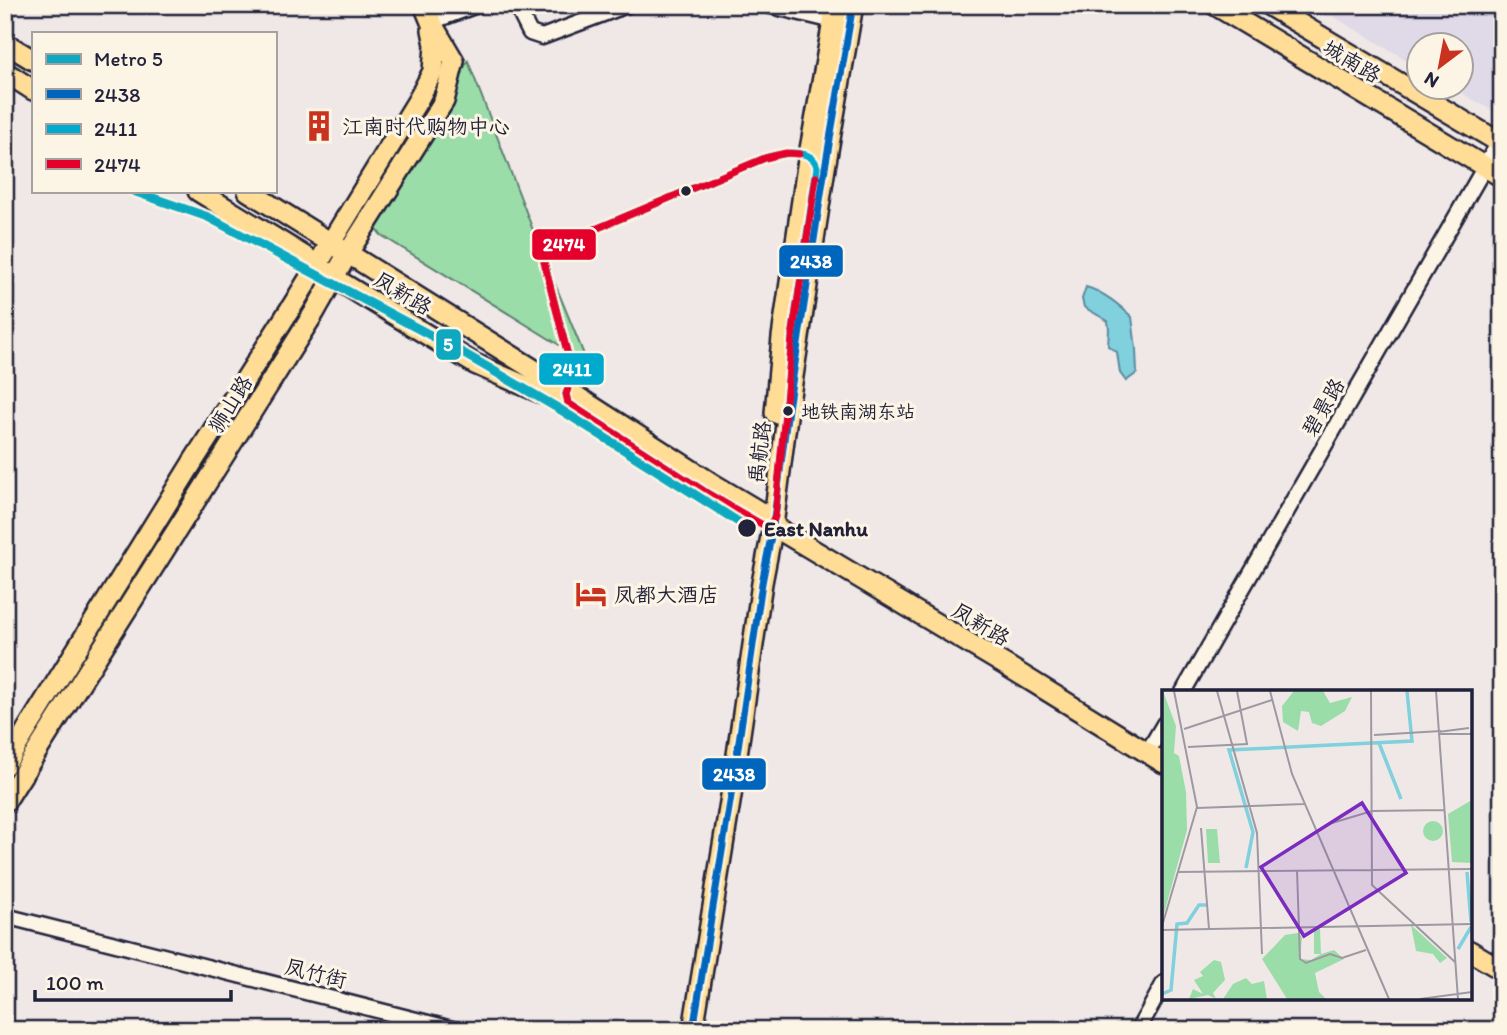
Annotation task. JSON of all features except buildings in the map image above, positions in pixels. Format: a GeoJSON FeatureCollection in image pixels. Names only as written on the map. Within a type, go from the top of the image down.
{"type":"FeatureCollection","features":[{"type":"Feature","properties":{"kind":"main road","name":"城南路"},"geometry":{"type":"LineString","coordinates":[[1215,5],[1493,172]]}},
{"type":"Feature","properties":{"kind":"main road","name":"城南路"},"geometry":{"type":"LineString","coordinates":[[1268,5],[1501,143]]}},
{"type":"Feature","properties":{"kind":"main road","name":"狮山路"},"geometry":{"type":"LineString","coordinates":[[5,765],[418,100],[433,71],[435,45],[428,14]]}},
{"type":"Feature","properties":{"kind":"main road","name":"狮山路"},"geometry":{"type":"LineString","coordinates":[[5,802],[314,313],[348,253],[443,101],[454,61],[428,14]]}},
{"type":"Feature","properties":{"kind":"main road","name":"禹航路"},"geometry":{"type":"LineString","coordinates":[[684,1030],[751,582],[767,522],[788,409],[825,168],[843,14]]}},
{"type":"Feature","properties":{"kind":"main road"},"geometry":{"type":"LineString","coordinates":[[5,43],[32,59]]}},
{"type":"Feature","properties":{"kind":"main road"},"geometry":{"type":"LineString","coordinates":[[5,72],[32,89]]}},
{"type":"Feature","properties":{"kind":"main road","name":"凤新路"},"geometry":{"type":"LineString","coordinates":[[200,192],[317,264],[334,278],[475,363],[548,396],[767,522],[1156,758]]}},
{"type":"Feature","properties":{"kind":"main road","name":"凤新路"},"geometry":{"type":"LineString","coordinates":[[250,192],[576,396],[767,522]]}},
{"type":"Feature","properties":{"kind":"main road","name":"禹航路"},"geometry":{"type":"LineString","coordinates":[[693,1030],[731,796],[762,583],[767,522]]}},
{"type":"Feature","properties":{"kind":"main road"},"geometry":{"type":"LineString","coordinates":[[1472,952],[1502,970]]}},
{"type":"Feature","properties":{"kind":"street"},"geometry":{"type":"LineString","coordinates":[[428,14],[477,5]]}},
{"type":"Feature","properties":{"kind":"street"},"geometry":{"type":"LineString","coordinates":[[516,5],[530,33],[542,37],[627,5]]}},
{"type":"Feature","properties":{"kind":"street"},"geometry":{"type":"LineString","coordinates":[[767,5],[843,14]]}},
{"type":"Feature","properties":{"kind":"street","name":"碧景路"},"geometry":{"type":"LineString","coordinates":[[1183,690],[1493,172],[1501,143]]}},
{"type":"Feature","properties":{"kind":"street"},"geometry":{"type":"LineString","coordinates":[[1156,758],[1162,732]]}},
{"type":"Feature","properties":{"kind":"street","name":"凤竹街"},"geometry":{"type":"LineString","coordinates":[[5,916],[455,1030]]}},
{"type":"Feature","properties":{"kind":"street"},"geometry":{"type":"LineString","coordinates":[[1138,1030],[1162,987]]}},
{"type":"Feature","properties":{"kind":"shaded area"},"geometry":{"type":"Polygon","coordinates":[[[1314,5],[1502,5],[1502,116],[1476,101],[1476,32],[1406,32],[1406,59],[1314,5]]]}},
{"type":"Feature","properties":{"kind":"green space"},"geometry":{"type":"Polygon","coordinates":[[[468,61],[587,362],[381,235],[371,222],[378,206],[468,61]]]}},
{"type":"Feature","properties":{"kind":"water"},"geometry":{"type":"Polygon","coordinates":[[[1086,287],[1105,296],[1132,317],[1137,373],[1126,381],[1120,373],[1117,352],[1108,346],[1108,321],[1084,307],[1082,299],[1086,287]]]}},
{"type":"Feature","properties":{"kind":"metro line","name":"5"},"geometry":{"type":"LineString","coordinates":[[136,192],[208,217],[449,345],[561,410],[748,528]]}},
{"type":"Feature","properties":{"kind":"transit line","name":"2438"},"geometry":{"type":"LineString","coordinates":[[693,1030],[773,526],[825,168],[853,5]]}},
{"type":"Feature","properties":{"kind":"transit line","name":"2474"},"geometry":{"type":"LineString","coordinates":[[799,154],[786,153],[765,158],[574,238],[548,255],[544,262],[573,375],[566,394],[568,403],[707,493],[763,525],[771,524],[775,517],[792,338],[816,177]]}},
{"type":"Feature","properties":{"kind":"transit line","name":"2411"},"geometry":{"type":"LineString","coordinates":[[753,520],[568,403],[566,394],[573,375],[544,262],[548,255],[574,238],[765,158],[795,153],[809,156],[817,167],[792,338],[776,512]]}},
{"type":"Feature","properties":{"kind":"place","name":"江南时代购物中心"},"geometry":{"type":"Point","coordinates":[319,126]}},
{"type":"Feature","properties":{"kind":"place","name":"地铁南湖东站"},"geometry":{"type":"Point","coordinates":[788,411]}},
{"type":"Feature","properties":{"kind":"place","name":"East Nanhu"},"geometry":{"type":"Point","coordinates":[747,528]}},
{"type":"Feature","properties":{"kind":"place","name":"凤都大酒店"},"geometry":{"type":"Point","coordinates":[591,594]}}]}
